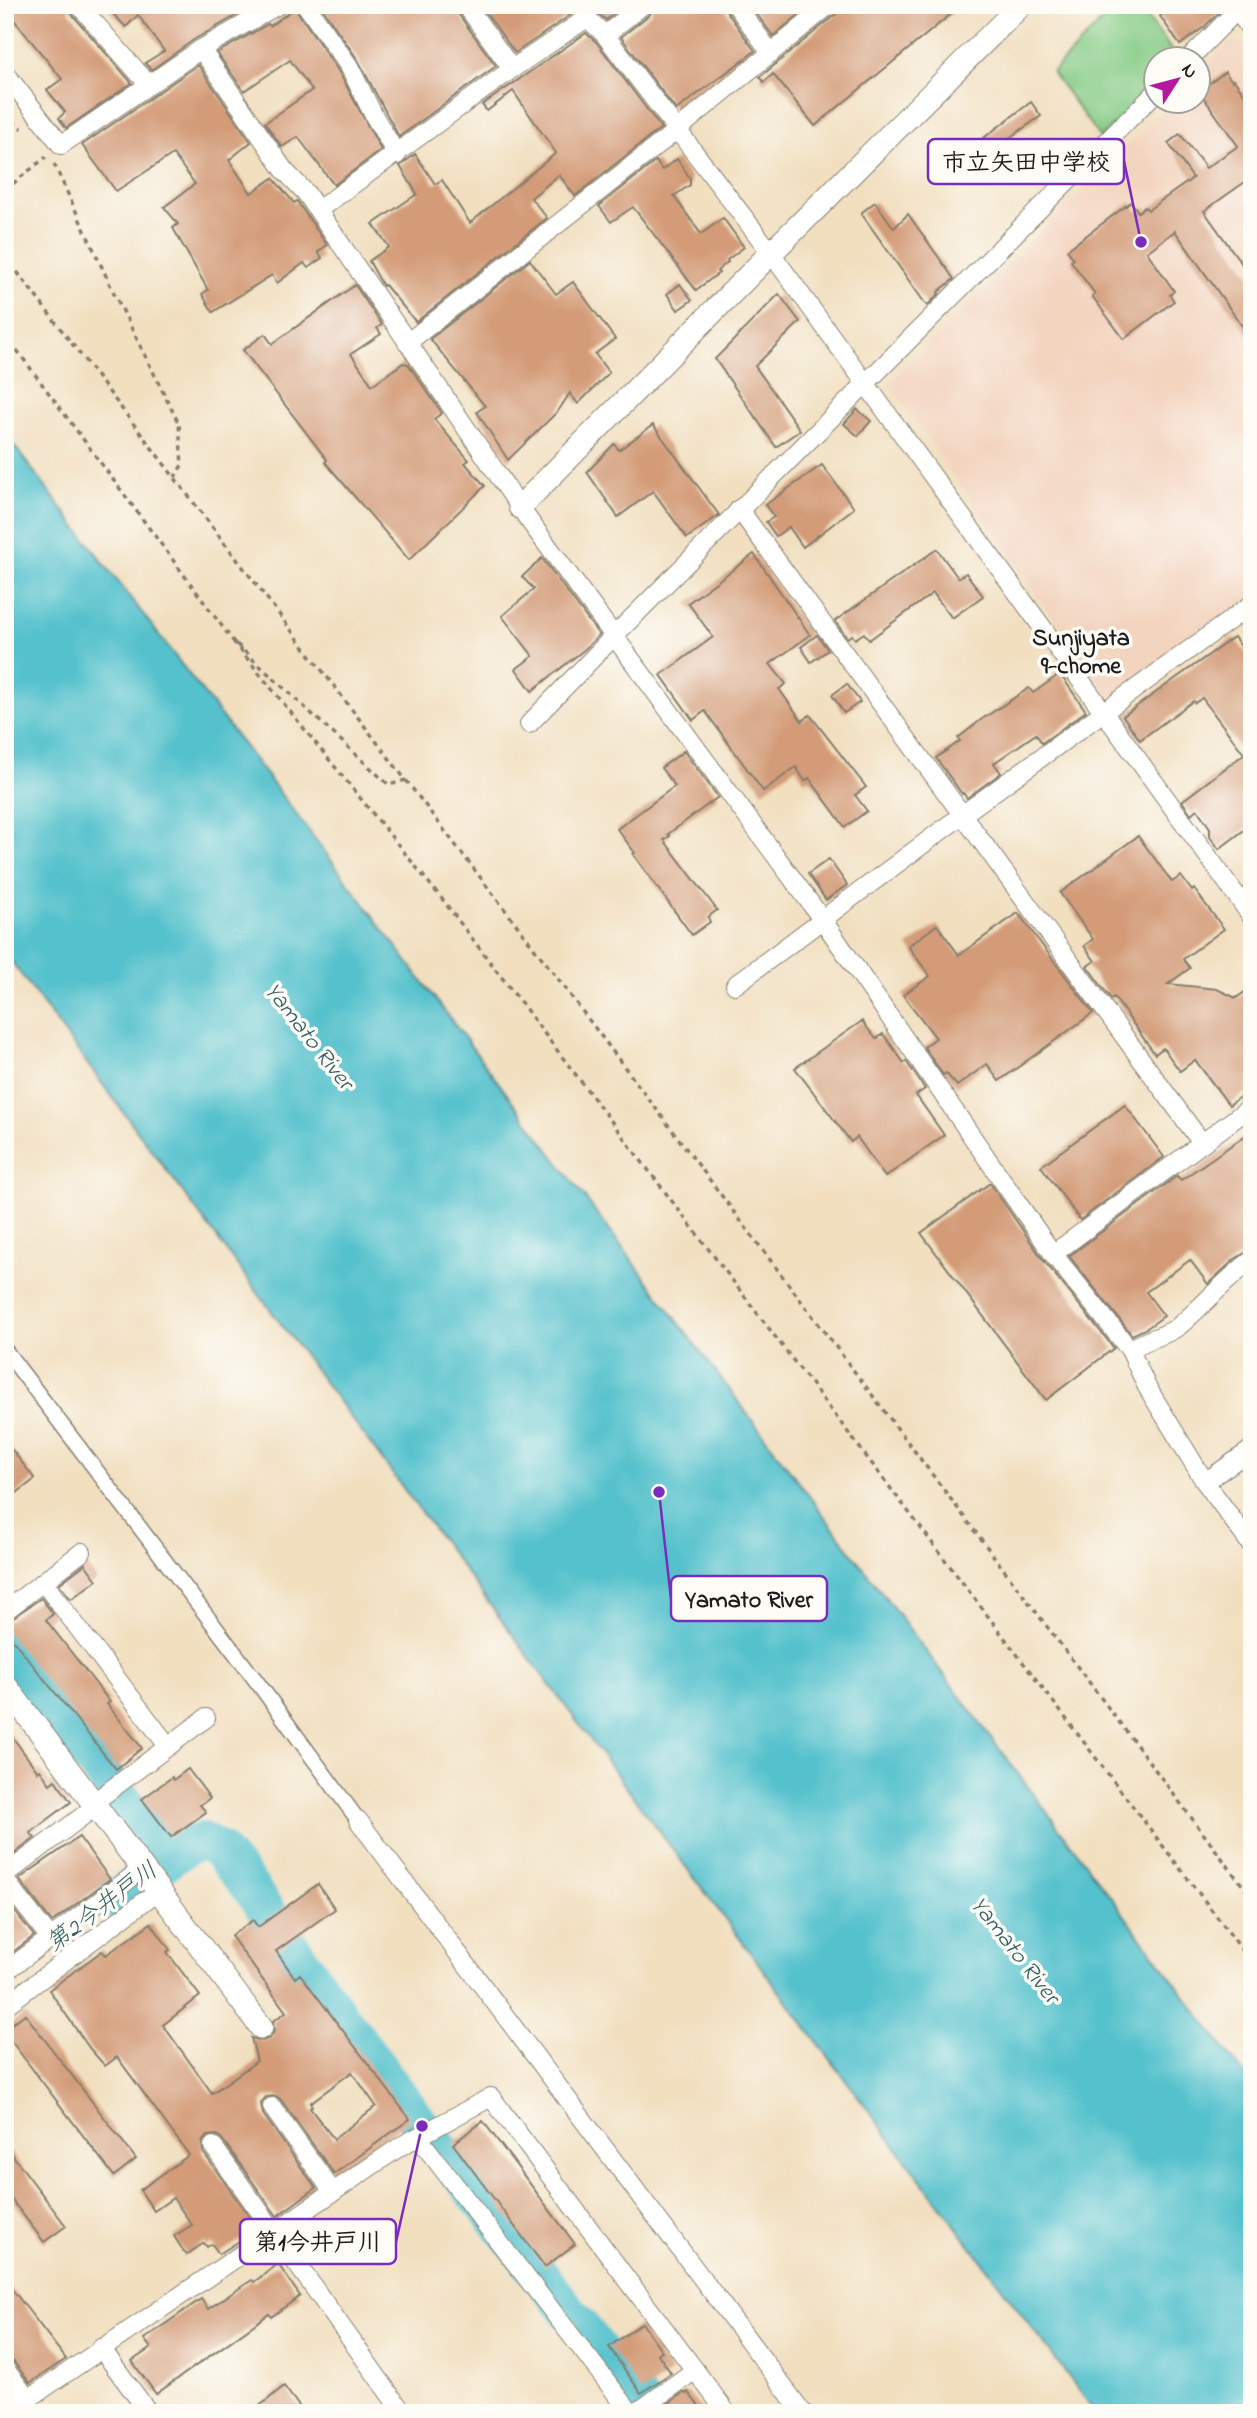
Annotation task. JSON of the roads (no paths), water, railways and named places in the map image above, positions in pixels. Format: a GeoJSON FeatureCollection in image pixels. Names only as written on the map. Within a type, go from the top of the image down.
{"type":"FeatureCollection","features":[{"type":"Feature","properties":{"kind":"street"},"geometry":{"type":"LineString","coordinates":[[79,5],[149,85]]}},
{"type":"Feature","properties":{"kind":"street"},"geometry":{"type":"LineString","coordinates":[[5,73],[61,145],[201,49],[278,5]]}},
{"type":"Feature","properties":{"kind":"street"},"geometry":{"type":"LineString","coordinates":[[306,5],[349,66],[397,155]]}},
{"type":"Feature","properties":{"kind":"street"},"geometry":{"type":"LineString","coordinates":[[466,5],[512,69]]}},
{"type":"Feature","properties":{"kind":"street"},"geometry":{"type":"LineString","coordinates":[[605,35],[643,5]]}},
{"type":"Feature","properties":{"kind":"street"},"geometry":{"type":"LineString","coordinates":[[736,5],[771,53]]}},
{"type":"Feature","properties":{"kind":"street"},"geometry":{"type":"LineString","coordinates":[[407,343],[677,130],[830,5]]}},
{"type":"Feature","properties":{"kind":"street"},"geometry":{"type":"LineString","coordinates":[[520,507],[1021,5]]}},
{"type":"Feature","properties":{"kind":"street"},"geometry":{"type":"LineString","coordinates":[[1201,46],[1237,7],[1252,31]]}},
{"type":"Feature","properties":{"kind":"street"},"geometry":{"type":"LineString","coordinates":[[318,210],[512,69],[582,12],[605,35],[771,253],[1252,916]]}},
{"type":"Feature","properties":{"kind":"street"},"geometry":{"type":"LineString","coordinates":[[201,49],[284,170],[318,210],[520,507],[612,636],[822,919],[1054,1254],[1130,1350],[1147,1387],[1205,1482],[1252,1546]]}},
{"type":"Feature","properties":{"kind":"street"},"geometry":{"type":"LineString","coordinates":[[528,724],[612,636],[1142,106]]}},
{"type":"Feature","properties":{"kind":"street"},"geometry":{"type":"LineString","coordinates":[[739,509],[1202,1143]]}},
{"type":"Feature","properties":{"kind":"street"},"geometry":{"type":"LineString","coordinates":[[735,985],[962,815],[1250,610]]}},
{"type":"Feature","properties":{"kind":"street"},"geometry":{"type":"LineString","coordinates":[[1054,1254],[1252,1106]]}},
{"type":"Feature","properties":{"kind":"street"},"geometry":{"type":"LineString","coordinates":[[1130,1350],[1177,1328],[1231,1276],[1252,1260]]}},
{"type":"Feature","properties":{"kind":"street"},"geometry":{"type":"LineString","coordinates":[[5,1350],[260,1686],[803,2413]]}},
{"type":"Feature","properties":{"kind":"street"},"geometry":{"type":"LineString","coordinates":[[1205,1482],[1252,1449]]}},
{"type":"Feature","properties":{"kind":"street"},"geometry":{"type":"LineString","coordinates":[[5,1611],[82,1552]]}},
{"type":"Feature","properties":{"kind":"street"},"geometry":{"type":"LineString","coordinates":[[43,1582],[168,1747]]}},
{"type":"Feature","properties":{"kind":"street"},"geometry":{"type":"LineString","coordinates":[[5,1685],[261,2027]]}},
{"type":"Feature","properties":{"kind":"street"},"geometry":{"type":"LineString","coordinates":[[5,1875],[206,1718]]}},
{"type":"Feature","properties":{"kind":"street"},"geometry":{"type":"LineString","coordinates":[[5,1972],[142,1870]]}},
{"type":"Feature","properties":{"kind":"street"},"geometry":{"type":"LineString","coordinates":[[5,1880],[50,1938]]}},
{"type":"Feature","properties":{"kind":"street"},"geometry":{"type":"LineString","coordinates":[[5,2006],[158,1890]]}},
{"type":"Feature","properties":{"kind":"street"},"geometry":{"type":"LineString","coordinates":[[9,2413],[333,2192],[419,2136],[491,2097],[727,2413]]}},
{"type":"Feature","properties":{"kind":"street"},"geometry":{"type":"LineString","coordinates":[[272,2107],[333,2192]]}},
{"type":"Feature","properties":{"kind":"street"},"geometry":{"type":"LineString","coordinates":[[419,2136],[634,2413],[694,2370]]}},
{"type":"Feature","properties":{"kind":"street"},"geometry":{"type":"LineString","coordinates":[[213,2146],[403,2413]]}},
{"type":"Feature","properties":{"kind":"street"},"geometry":{"type":"LineString","coordinates":[[101,2348],[149,2413]]}},
{"type":"Feature","properties":{"kind":"street"},"geometry":{"type":"LineString","coordinates":[[5,2370],[28,2399]]}},
{"type":"Feature","properties":{"kind":"water"},"geometry":{"type":"Polygon","coordinates":[[[5,434],[325,852],[1252,2085],[1252,2413],[1096,2413],[5,953],[5,434]]]}},
{"type":"Feature","properties":{"kind":"waterway"},"geometry":{"type":"LineString","coordinates":[[5,1645],[167,1859]]}},
{"type":"Feature","properties":{"kind":"waterway","name":"第2今井戸川"},"geometry":{"type":"LineString","coordinates":[[114,1900],[187,1846],[203,1841],[218,1849],[252,1890],[331,2004],[422,2126],[649,2413]]}},
{"type":"Feature","properties":{"kind":"place","name":"市立矢田中学校"},"geometry":{"type":"Point","coordinates":[1141,242]}},
{"type":"Feature","properties":{"kind":"place","name":"Yamato River"},"geometry":{"type":"Point","coordinates":[659,1492]}},
{"type":"Feature","properties":{"kind":"place","name":"第1今井戸川"},"geometry":{"type":"Point","coordinates":[422,2126]}},
{"type":"Feature","properties":{"kind":"district","name":"Sunjiyata 9-chome"},"geometry":{"type":"Point","coordinates":[1081,653]}}]}
